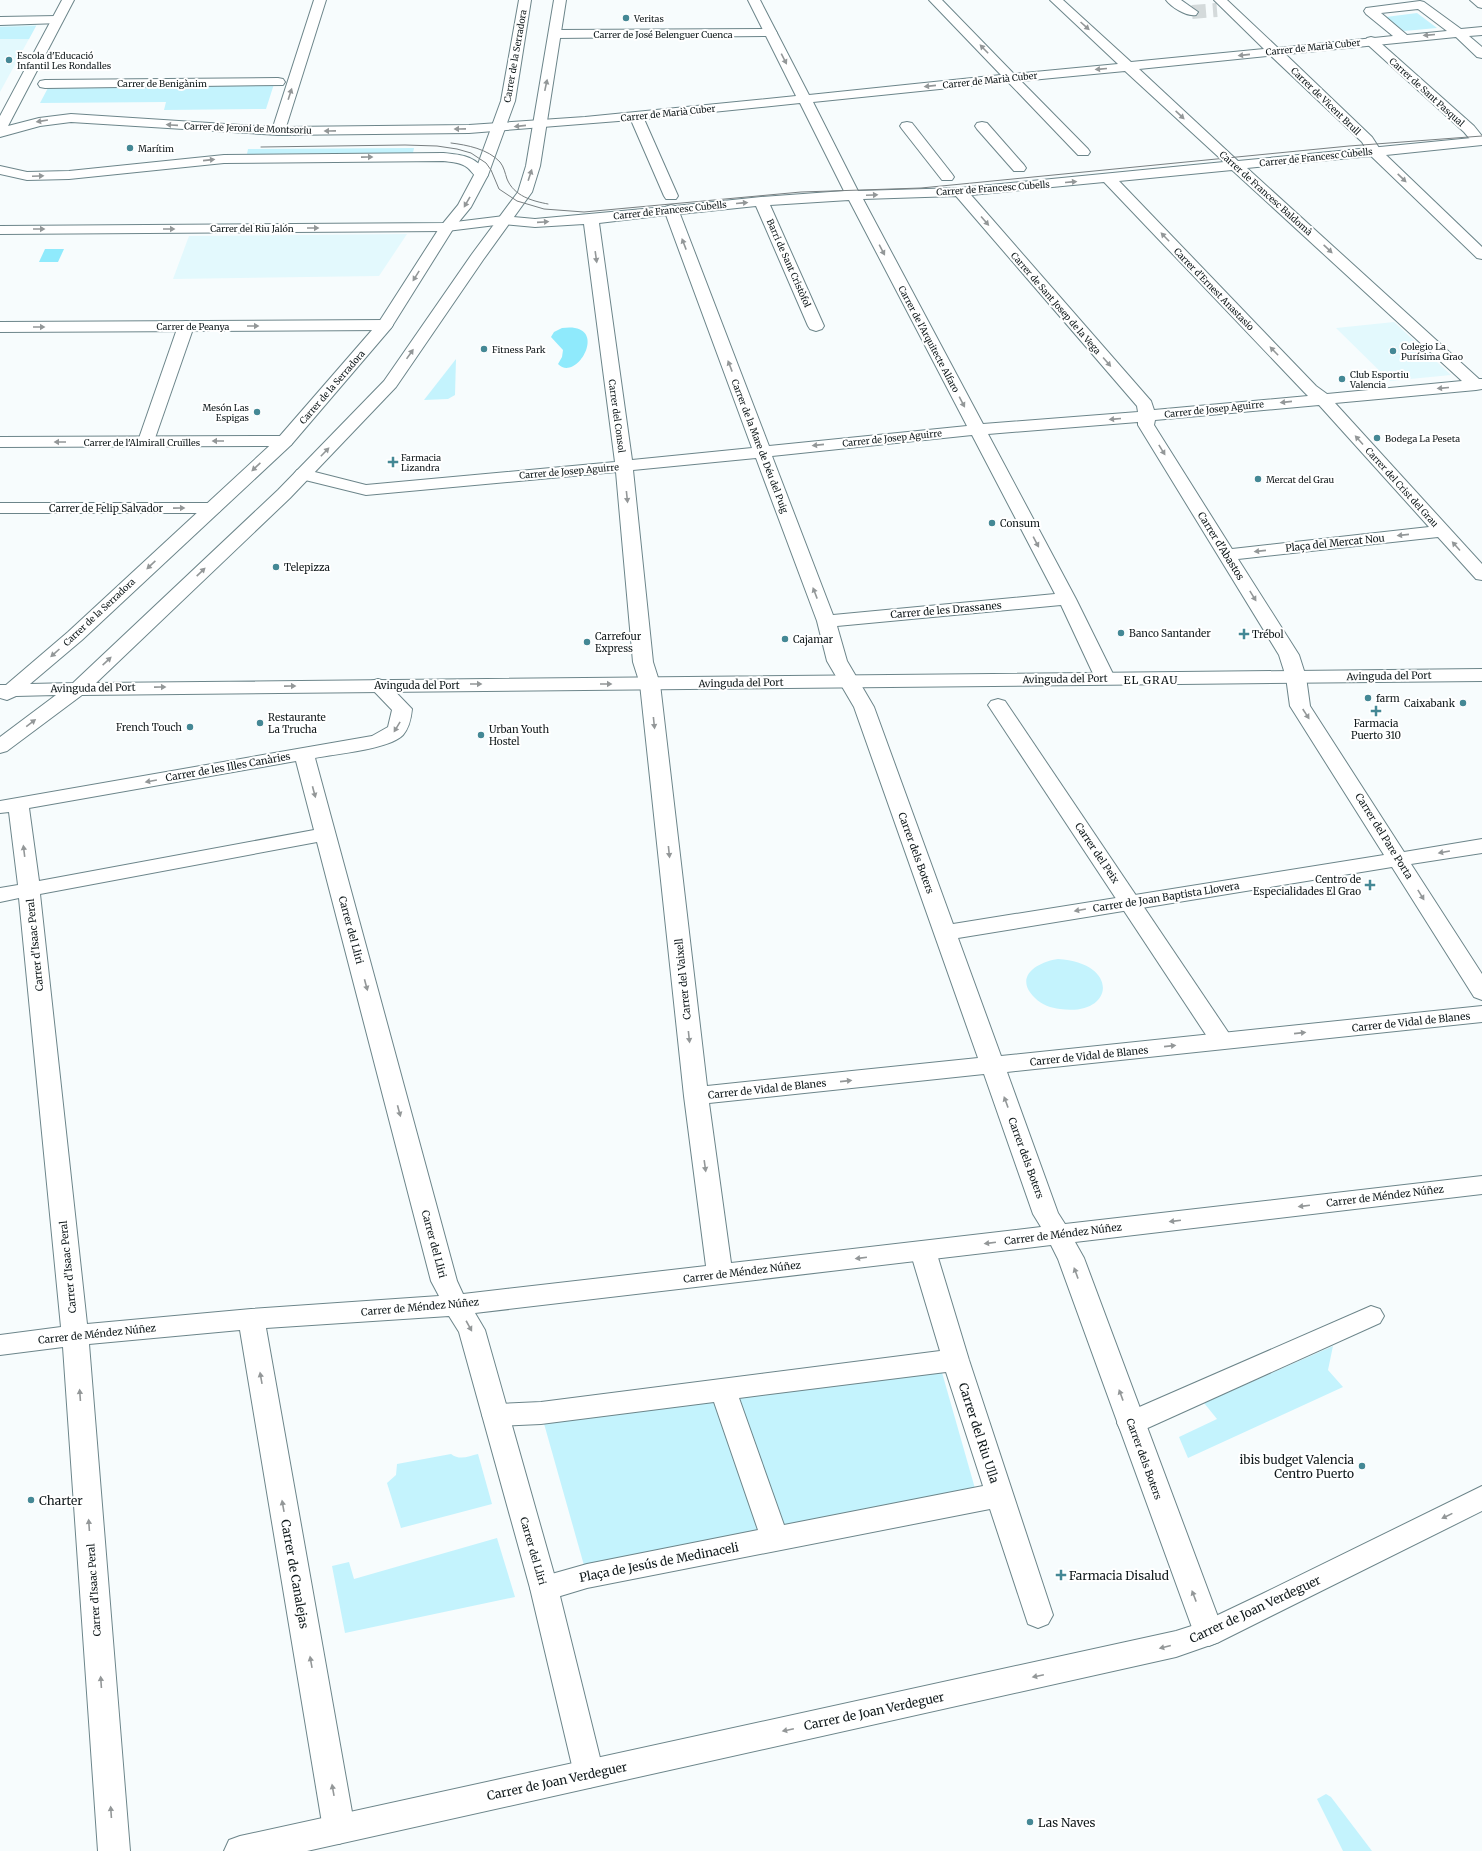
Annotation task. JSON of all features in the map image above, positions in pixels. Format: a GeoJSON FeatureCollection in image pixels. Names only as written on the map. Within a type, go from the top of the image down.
{"type":"FeatureCollection","features":[{"type":"Feature","properties":{"kind":"street"},"geometry":{"type":"LineString","coordinates":[[0,129],[68,0]]}},
{"type":"Feature","properties":{"kind":"street"},"geometry":{"type":"LineString","coordinates":[[278,131],[320,0]]}},
{"type":"Feature","properties":{"kind":"street","name":"Carrer de la Serradora"},"geometry":{"type":"LineString","coordinates":[[4,694],[75,636],[285,441],[385,325],[447,227],[464,207],[481,175],[508,101],[525,0]]}},
{"type":"Feature","properties":{"kind":"street"},"geometry":{"type":"LineString","coordinates":[[0,747],[79,688],[303,474],[390,384],[525,192],[533,166],[541,124],[542,103],[556,34],[560,0]]}},
{"type":"Feature","properties":{"kind":"street","name":"Carrer de l'Arquitecte Alfaro"},"geometry":{"type":"LineString","coordinates":[[754,0],[853,195],[976,430],[1067,599],[1105,678]]}},
{"type":"Feature","properties":{"kind":"street"},"geometry":{"type":"LineString","coordinates":[[935,0],[1083,152]]}},
{"type":"Feature","properties":{"kind":"street","name":"Carrer de Francesc Baldomà"},"geometry":{"type":"LineString","coordinates":[[1056,0],[1479,384]]}},
{"type":"Feature","properties":{"kind":"street"},"geometry":{"type":"LineString","coordinates":[[1172,0],[1192,12]]}},
{"type":"Feature","properties":{"kind":"street"},"geometry":{"type":"LineString","coordinates":[[1476,0],[1482,4]]}},
{"type":"Feature","properties":{"kind":"street"},"geometry":{"type":"LineString","coordinates":[[1403,38],[1370,11],[1416,2],[1458,32],[1482,54]]}},
{"type":"Feature","properties":{"kind":"street","name":"Carrer de Vicent Brull"},"geometry":{"type":"LineString","coordinates":[[1222,6],[1275,52],[1367,140],[1374,151],[1482,255]]}},
{"type":"Feature","properties":{"kind":"street"},"geometry":{"type":"LineString","coordinates":[[0,21],[57,20]]}},
{"type":"Feature","properties":{"kind":"street","name":"Carrer de Marià Cuber"},"geometry":{"type":"LineString","coordinates":[[499,128],[636,116],[1011,77],[1275,52],[1458,32],[1482,31]]}},
{"type":"Feature","properties":{"kind":"street","name":"Carrer de José Belenguer Cuenca"},"geometry":{"type":"LineString","coordinates":[[556,34],[771,33]]}},
{"type":"Feature","properties":{"kind":"street","name":"Carrer de Sant Pasqual"},"geometry":{"type":"LineString","coordinates":[[1371,41],[1469,129],[1481,142]]}},
{"type":"Feature","properties":{"kind":"street","name":"Carrer de Benigànim"},"geometry":{"type":"LineString","coordinates":[[45,84],[278,82]]}},
{"type":"Feature","properties":{"kind":"street","name":"Carrer de la Mare de Déu del Puig"},"geometry":{"type":"LineString","coordinates":[[636,116],[671,203],[826,621],[838,660],[849,681]]}},
{"type":"Feature","properties":{"kind":"street","name":"Carrer de Jeroni de Montsoriu"},"geometry":{"type":"LineString","coordinates":[[0,133],[39,122],[71,118],[278,131],[499,128]]}},
{"type":"Feature","properties":{"kind":"street"},"geometry":{"type":"LineString","coordinates":[[906,126],[947,177]]}},
{"type":"Feature","properties":{"kind":"street"},"geometry":{"type":"LineString","coordinates":[[982,126],[1019,168]]}},
{"type":"Feature","properties":{"kind":"street","name":"Carrer de Francesc Cubells"},"geometry":{"type":"LineString","coordinates":[[504,220],[535,223],[591,219],[671,203],[761,201],[853,195],[960,192],[1374,151],[1481,142]]}},
{"type":"Feature","properties":{"kind":"street"},"geometry":{"type":"LineString","coordinates":[[0,170],[27,176],[41,176],[69,175],[224,159],[443,157],[463,159],[473,164],[481,175]]}},
{"type":"Feature","properties":{"kind":"street","name":"Carrer d'Ernest Anastasio"},"geometry":{"type":"LineString","coordinates":[[1108,178],[1310,389],[1322,398]]}},
{"type":"Feature","properties":{"kind":"street","name":"Carrer de Sant Josep de la Vega"},"geometry":{"type":"LineString","coordinates":[[960,192],[1145,405],[1147,416]]}},
{"type":"Feature","properties":{"kind":"street","name":"Barri de Sant Cristòfol"},"geometry":{"type":"LineString","coordinates":[[761,201],[816,326]]}},
{"type":"Feature","properties":{"kind":"street","name":"Carrer del Consol"},"geometry":{"type":"LineString","coordinates":[[591,219],[624,466],[643,662],[650,684]]}},
{"type":"Feature","properties":{"kind":"street","name":"Carrer del Riu Jalón"},"geometry":{"type":"LineString","coordinates":[[0,230],[447,227],[504,220]]}},
{"type":"Feature","properties":{"kind":"street","name":"Carrer de Peanya"},"geometry":{"type":"LineString","coordinates":[[0,327],[385,325]]}},
{"type":"Feature","properties":{"kind":"street"},"geometry":{"type":"LineString","coordinates":[[146,442],[186,326]]}},
{"type":"Feature","properties":{"kind":"street","name":"Carrer de Josep Aguirre"},"geometry":{"type":"LineString","coordinates":[[303,474],[366,490],[624,466],[976,430],[1147,416],[1479,384]]}},
{"type":"Feature","properties":{"kind":"street","name":"Carrer del Crist del Grau"},"geometry":{"type":"LineString","coordinates":[[1322,398],[1482,575]]}},
{"type":"Feature","properties":{"kind":"street","name":"Carrer d'Abastos"},"geometry":{"type":"LineString","coordinates":[[1147,416],[1146,424],[1289,655],[1296,677]]}},
{"type":"Feature","properties":{"kind":"street","name":"Carrer de l'Almirall Cruïlles"},"geometry":{"type":"LineString","coordinates":[[0,442],[285,441]]}},
{"type":"Feature","properties":{"kind":"street","name":"Carrer de Felip Salvador"},"geometry":{"type":"LineString","coordinates":[[0,508],[213,508]]}},
{"type":"Feature","properties":{"kind":"street","name":"Plaça del Mercat Nou"},"geometry":{"type":"LineString","coordinates":[[1227,555],[1442,531]]}},
{"type":"Feature","properties":{"kind":"street","name":"Carrer de les Drassanes"},"geometry":{"type":"LineString","coordinates":[[826,621],[1067,599]]}},
{"type":"Feature","properties":{"kind":"street","name":"Avinguda del Port"},"geometry":{"type":"LineString","coordinates":[[4,694],[79,688],[650,684],[1482,675]]}},
{"type":"Feature","properties":{"kind":"street","name":"Carrer del Pare Porta"},"geometry":{"type":"LineString","coordinates":[[1296,677],[1300,706],[1482,992]]}},
{"type":"Feature","properties":{"kind":"street","name":"Carrer dels Boters"},"geometry":{"type":"LineString","coordinates":[[849,681],[864,707],[1046,1214],[1071,1258],[1209,1633]]}},
{"type":"Feature","properties":{"kind":"street","name":"Carrer del Vaixell"},"geometry":{"type":"LineString","coordinates":[[650,684],[696,1096],[720,1274]]}},
{"type":"Feature","properties":{"kind":"street","name":"Carrer de les Illes Canàries"},"geometry":{"type":"LineString","coordinates":[[9,805],[304,754],[376,741],[392,736],[400,723],[402,709],[378,685]]}},
{"type":"Feature","properties":{"kind":"street","name":"Carrer del Peix"},"geometry":{"type":"LineString","coordinates":[[998,705],[1222,1041]]}},
{"type":"Feature","properties":{"kind":"street","name":"Carrer del Lliri"},"geometry":{"type":"LineString","coordinates":[[304,754],[444,1281],[456,1305],[472,1330],[544,1588],[590,1774]]}},
{"type":"Feature","properties":{"kind":"street","name":"Carrer d'Isaac Peral"},"geometry":{"type":"LineString","coordinates":[[9,805],[29,890],[75,1335],[114,1851]]}},
{"type":"Feature","properties":{"kind":"street"},"geometry":{"type":"LineString","coordinates":[[0,895],[325,834]]}},
{"type":"Feature","properties":{"kind":"street","name":"Carrer de Joan Baptista Llovera"},"geometry":{"type":"LineString","coordinates":[[944,933],[1482,846]]}},
{"type":"Feature","properties":{"kind":"street","name":"Carrer de Vidal de Blanes"},"geometry":{"type":"LineString","coordinates":[[696,1096],[1482,1014]]}},
{"type":"Feature","properties":{"kind":"street","name":"Carrer de Méndez Núñez"},"geometry":{"type":"LineString","coordinates":[[0,1345],[75,1335],[251,1319],[456,1305],[1482,1185]]}},
{"type":"Feature","properties":{"kind":"street","name":"Carrer del Riu Ulla"},"geometry":{"type":"LineString","coordinates":[[923,1251],[956,1360],[1038,1615]]}},
{"type":"Feature","properties":{"kind":"street"},"geometry":{"type":"LineString","coordinates":[[1131,1423],[1372,1316]]}},
{"type":"Feature","properties":{"kind":"street","name":"Carrer de Canalejas"},"geometry":{"type":"LineString","coordinates":[[251,1319],[339,1829]]}},
{"type":"Feature","properties":{"kind":"street"},"geometry":{"type":"LineString","coordinates":[[496,1415],[541,1413],[956,1360]]}},
{"type":"Feature","properties":{"kind":"street"},"geometry":{"type":"LineString","coordinates":[[723,1390],[775,1539]]}},
{"type":"Feature","properties":{"kind":"street","name":"Plaça de Jesús de Medinaceli"},"geometry":{"type":"LineString","coordinates":[[544,1588],[587,1576],[999,1495]]}},
{"type":"Feature","properties":{"kind":"street","name":"Carrer de Joan Verdeguer"},"geometry":{"type":"LineString","coordinates":[[240,1851],[1176,1644],[1209,1633],[1482,1498]]}},
{"type":"Feature","properties":{"kind":"shaded area"},"geometry":{"type":"Polygon","coordinates":[[[1417,13],[1437,28],[1404,31],[1386,17],[1417,13]]]}},
{"type":"Feature","properties":{"kind":"shaded area","name":"Escola d'Educació Infantil Les Rondalles"},"geometry":{"type":"Polygon","coordinates":[[[38,22],[36,26],[0,92],[0,23],[38,22]]]}},
{"type":"Feature","properties":{"kind":"shaded area"},"geometry":{"type":"Polygon","coordinates":[[[36,26],[29,39],[0,39],[0,27],[36,26]]]}},
{"type":"Feature","properties":{"kind":"shaded area"},"geometry":{"type":"Polygon","coordinates":[[[274,84],[266,109],[164,110],[166,102],[40,103],[49,86],[274,84]]]}},
{"type":"Feature","properties":{"kind":"shaded area"},"geometry":{"type":"Polygon","coordinates":[[[414,148],[413,153],[247,154],[248,149],[414,148]]]}},
{"type":"Feature","properties":{"kind":"shaded area"},"geometry":{"type":"Polygon","coordinates":[[[407,234],[379,276],[173,279],[189,236],[407,234]]]}},
{"type":"Feature","properties":{"kind":"shaded area","name":"Colegio La Purísima Grao"},"geometry":{"type":"Polygon","coordinates":[[[1394,322],[1451,375],[1390,381],[1336,328],[1394,322]]]}},
{"type":"Feature","properties":{"kind":"shaded area"},"geometry":{"type":"Polygon","coordinates":[[[456,359],[455,395],[448,399],[424,400],[456,359]]]}},
{"type":"Feature","properties":{"kind":"shaded area"},"geometry":{"type":"Polygon","coordinates":[[[1058,959],[1078,963],[1092,970],[1101,979],[1103,988],[1100,998],[1091,1005],[1078,1009],[1060,1009],[1053,1008],[1035,998],[1026,983],[1027,977],[1030,972],[1042,963],[1058,959]]]}},
{"type":"Feature","properties":{"kind":"shaded area"},"geometry":{"type":"Polygon","coordinates":[[[1333,1346],[1328,1370],[1343,1387],[1188,1458],[1179,1437],[1217,1419],[1204,1403],[1333,1346]]]}},
{"type":"Feature","properties":{"kind":"shaded area"},"geometry":{"type":"Polygon","coordinates":[[[939,1362],[978,1499],[587,1576],[541,1413],[939,1362]]]}},
{"type":"Feature","properties":{"kind":"shaded area"},"geometry":{"type":"Polygon","coordinates":[[[451,1454],[461,1458],[478,1454],[492,1504],[401,1528],[387,1483],[396,1475],[397,1464],[451,1454]]]}},
{"type":"Feature","properties":{"kind":"shaded area"},"geometry":{"type":"Polygon","coordinates":[[[497,1538],[515,1597],[345,1633],[332,1566],[349,1562],[354,1579],[497,1538]]]}},
{"type":"Feature","properties":{"kind":"shaded area"},"geometry":{"type":"Polygon","coordinates":[[[1326,1794],[1331,1797],[1372,1851],[1343,1851],[1317,1799],[1326,1794]]]}},
{"type":"Feature","properties":{"kind":"water"},"geometry":{"type":"Polygon","coordinates":[[[45,249],[64,249],[58,262],[39,262],[45,249]]]}},
{"type":"Feature","properties":{"kind":"water"},"geometry":{"type":"Polygon","coordinates":[[[562,328],[577,328],[585,333],[588,342],[586,351],[581,360],[574,366],[566,368],[558,364],[562,357],[563,350],[551,337],[554,332],[562,328]]]}},
{"type":"Feature","properties":{"kind":"tunnel"},"geometry":{"type":"LineString","coordinates":[[1192,12],[1217,10]]}},
{"type":"Feature","properties":{"kind":"tram line"},"geometry":{"type":"LineString","coordinates":[[261,147],[405,145],[437,146],[457,149],[471,153],[486,163],[491,170],[499,189],[517,201],[544,209],[584,212],[801,192],[921,188],[1349,146],[1482,136]]}},
{"type":"Feature","properties":{"kind":"tram line"},"geometry":{"type":"LineString","coordinates":[[451,143],[470,146],[490,154],[500,162],[507,179],[514,190],[524,197],[548,204]]}},
{"type":"Feature","properties":{"kind":"place","name":"Veritas"},"geometry":{"type":"Point","coordinates":[626,18]}},
{"type":"Feature","properties":{"kind":"place","name":"Escola d'Educació Infantil Les Rondalles"},"geometry":{"type":"Point","coordinates":[9,60]}},
{"type":"Feature","properties":{"kind":"place","name":"Marítim"},"geometry":{"type":"Point","coordinates":[130,148]}},
{"type":"Feature","properties":{"kind":"place","name":"Fitness Park"},"geometry":{"type":"Point","coordinates":[484,349]}},
{"type":"Feature","properties":{"kind":"place","name":"Colegio La Purísima Grao"},"geometry":{"type":"Point","coordinates":[1393,351]}},
{"type":"Feature","properties":{"kind":"place","name":"Club Esportiu Valencia"},"geometry":{"type":"Point","coordinates":[1342,379]}},
{"type":"Feature","properties":{"kind":"place","name":"Mesón Las Espigas"},"geometry":{"type":"Point","coordinates":[257,412]}},
{"type":"Feature","properties":{"kind":"place","name":"Bodega La Peseta"},"geometry":{"type":"Point","coordinates":[1377,438]}},
{"type":"Feature","properties":{"kind":"place","name":"Farmacia Lizandra"},"geometry":{"type":"Point","coordinates":[393,462]}},
{"type":"Feature","properties":{"kind":"place","name":"Mercat del Grau"},"geometry":{"type":"Point","coordinates":[1258,479]}},
{"type":"Feature","properties":{"kind":"place","name":"Consum"},"geometry":{"type":"Point","coordinates":[992,523]}},
{"type":"Feature","properties":{"kind":"place","name":"Telepizza"},"geometry":{"type":"Point","coordinates":[276,567]}},
{"type":"Feature","properties":{"kind":"place","name":"Banco Santander"},"geometry":{"type":"Point","coordinates":[1121,633]}},
{"type":"Feature","properties":{"kind":"place","name":"Trébol"},"geometry":{"type":"Point","coordinates":[1244,634]}},
{"type":"Feature","properties":{"kind":"place","name":"Cajamar"},"geometry":{"type":"Point","coordinates":[785,639]}},
{"type":"Feature","properties":{"kind":"place","name":"Carrefour Express"},"geometry":{"type":"Point","coordinates":[587,642]}},
{"type":"Feature","properties":{"kind":"place","name":"farm"},"geometry":{"type":"Point","coordinates":[1368,698]}},
{"type":"Feature","properties":{"kind":"place","name":"Caixabank"},"geometry":{"type":"Point","coordinates":[1463,703]}},
{"type":"Feature","properties":{"kind":"place","name":"Farmacia Puerto 310"},"geometry":{"type":"Point","coordinates":[1376,711]}},
{"type":"Feature","properties":{"kind":"place","name":"Restaurante La Trucha"},"geometry":{"type":"Point","coordinates":[260,723]}},
{"type":"Feature","properties":{"kind":"place","name":"French Touch"},"geometry":{"type":"Point","coordinates":[190,727]}},
{"type":"Feature","properties":{"kind":"place","name":"Urban Youth Hostel"},"geometry":{"type":"Point","coordinates":[481,735]}},
{"type":"Feature","properties":{"kind":"place","name":"Centro de Especialidades El Grao"},"geometry":{"type":"Point","coordinates":[1370,885]}},
{"type":"Feature","properties":{"kind":"place","name":"ibis budget Valencia Centro Puerto"},"geometry":{"type":"Point","coordinates":[1362,1466]}},
{"type":"Feature","properties":{"kind":"place","name":"Charter"},"geometry":{"type":"Point","coordinates":[31,1500]}},
{"type":"Feature","properties":{"kind":"place","name":"Farmacia Disalud"},"geometry":{"type":"Point","coordinates":[1061,1575]}},
{"type":"Feature","properties":{"kind":"place","name":"Las Naves"},"geometry":{"type":"Point","coordinates":[1030,1822]}},
{"type":"Feature","properties":{"kind":"district","name":"EL GRAU"},"geometry":{"type":"Point","coordinates":[1151,680]}}]}
